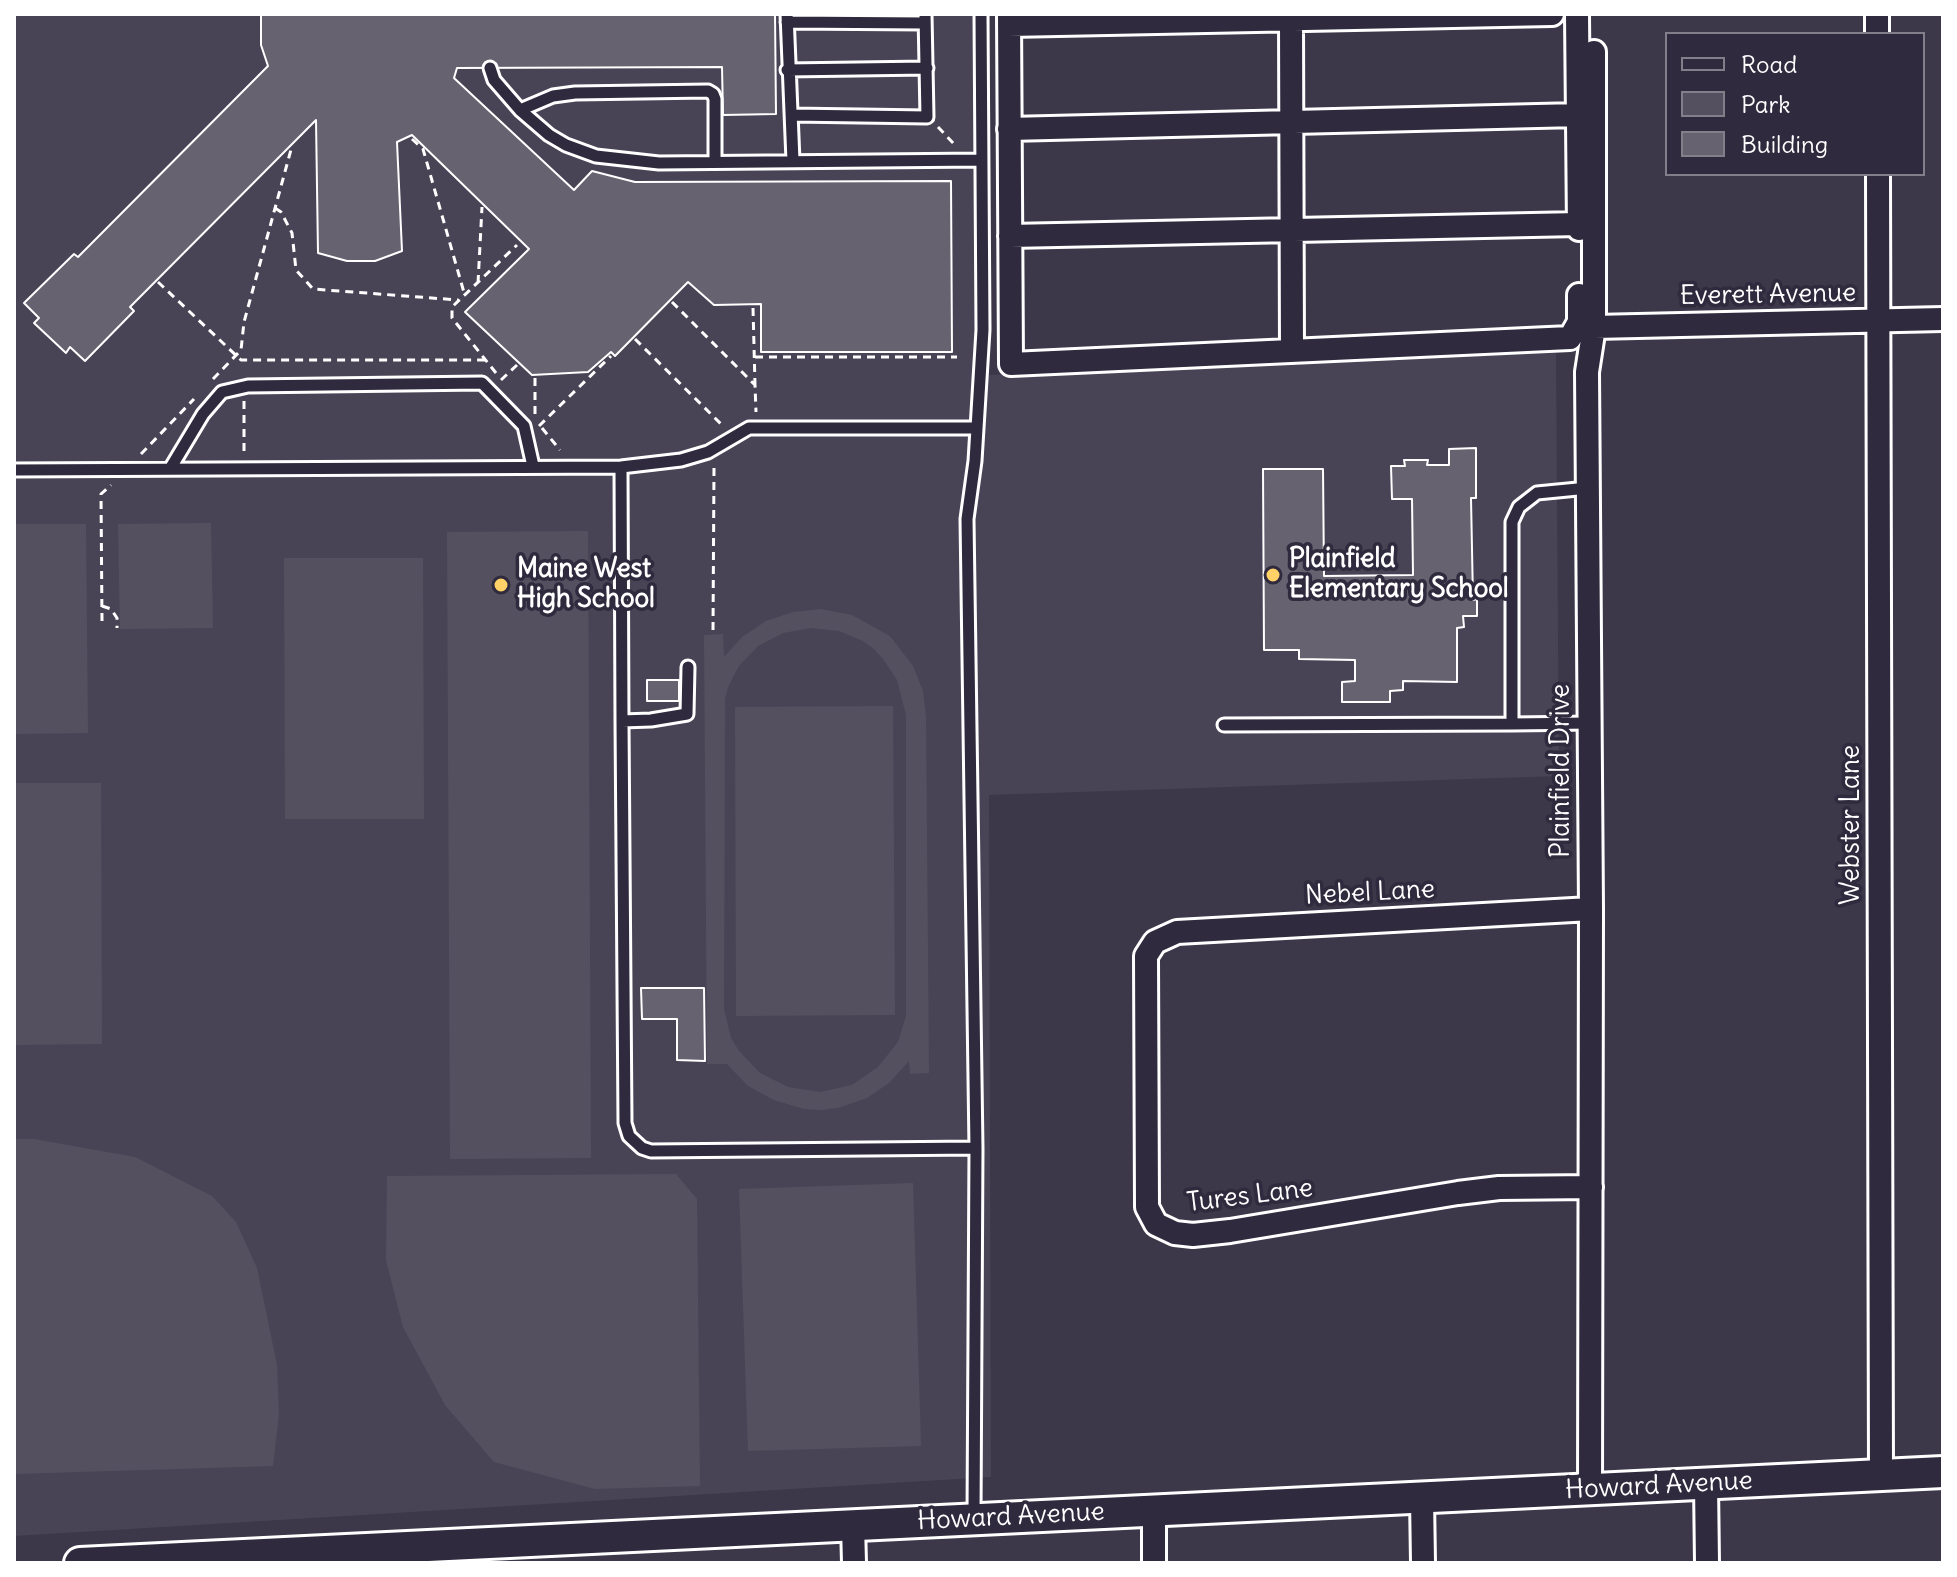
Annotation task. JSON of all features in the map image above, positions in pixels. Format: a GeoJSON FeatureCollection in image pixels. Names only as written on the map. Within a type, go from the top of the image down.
{"type":"FeatureCollection","features":[{"type":"Feature","properties":{"kind":"street"},"geometry":{"type":"LineString","coordinates":[[1552,14],[1291,20],[1009,20],[1011,364],[1570,338],[1579,322],[1577,14]]}},
{"type":"Feature","properties":{"kind":"street"},"geometry":{"type":"LineString","coordinates":[[1291,20],[1292,351]]}},
{"type":"Feature","properties":{"kind":"street","name":"Plainfield Drive"},"geometry":{"type":"LineString","coordinates":[[1590,1490],[1591,909],[1587,372],[1594,327],[1594,52]]}},
{"type":"Feature","properties":{"kind":"street"},"geometry":{"type":"LineString","coordinates":[[1009,129],[1578,115]]}},
{"type":"Feature","properties":{"kind":"street","name":"Webster Lane"},"geometry":{"type":"LineString","coordinates":[[1878,176],[1881,1476]]}},
{"type":"Feature","properties":{"kind":"street"},"geometry":{"type":"LineString","coordinates":[[1010,236],[1579,224]]}},
{"type":"Feature","properties":{"kind":"street","name":"Everett Avenue"},"geometry":{"type":"LineString","coordinates":[[1594,327],[1943,319]]}},
{"type":"Feature","properties":{"kind":"street","name":"Nebel Lane"},"geometry":{"type":"LineString","coordinates":[[1155,942],[1177,932],[1591,909]]}},
{"type":"Feature","properties":{"kind":"street","name":"Tures Lane"},"geometry":{"type":"LineString","coordinates":[[1155,942],[1146,956],[1147,1207],[1156,1224],[1175,1233],[1206,1234],[1458,1193],[1499,1188],[1591,1187]]}},
{"type":"Feature","properties":{"kind":"street","name":"Howard Avenue"},"geometry":{"type":"LineString","coordinates":[[80,1563],[1943,1472]]}},
{"type":"Feature","properties":{"kind":"street"},"geometry":{"type":"LineString","coordinates":[[1706,1484],[1707,1563]]}},
{"type":"Feature","properties":{"kind":"street"},"geometry":{"type":"LineString","coordinates":[[1422,1498],[1423,1563]]}},
{"type":"Feature","properties":{"kind":"street"},"geometry":{"type":"LineString","coordinates":[[1154,1510],[1154,1563]]}},
{"type":"Feature","properties":{"kind":"street"},"geometry":{"type":"LineString","coordinates":[[853,1525],[854,1563]]}},
{"type":"Feature","properties":{"kind":"lane"},"geometry":{"type":"LineString","coordinates":[[974,1519],[976,1148],[967,519],[983,330],[981,14]]}},
{"type":"Feature","properties":{"kind":"lane"},"geometry":{"type":"LineString","coordinates":[[792,115],[927,117],[925,19],[787,18],[793,161]]}},
{"type":"Feature","properties":{"kind":"lane"},"geometry":{"type":"LineString","coordinates":[[490,68],[494,80],[520,110],[549,135],[596,156],[659,163],[981,160]]}},
{"type":"Feature","properties":{"kind":"lane"},"geometry":{"type":"LineString","coordinates":[[787,70],[927,68]]}},
{"type":"Feature","properties":{"kind":"lane"},"geometry":{"type":"LineString","coordinates":[[520,110],[553,96],[575,93],[708,91],[715,99],[715,162]]}},
{"type":"Feature","properties":{"kind":"lane"},"geometry":{"type":"LineString","coordinates":[[170,469],[203,414],[222,392],[248,386],[482,383],[524,426],[533,466]]}},
{"type":"Feature","properties":{"kind":"lane"},"geometry":{"type":"LineString","coordinates":[[14,470],[621,467],[667,462],[708,452],[749,428],[977,428]]}},
{"type":"Feature","properties":{"kind":"lane"},"geometry":{"type":"LineString","coordinates":[[621,467],[625,1123],[634,1142],[642,1148],[661,1151],[976,1148]]}},
{"type":"Feature","properties":{"kind":"lane"},"geometry":{"type":"LineString","coordinates":[[1512,724],[1512,522],[1519,507],[1537,493],[1588,488]]}},
{"type":"Feature","properties":{"kind":"lane"},"geometry":{"type":"LineString","coordinates":[[622,721],[687,714],[688,667]]}},
{"type":"Feature","properties":{"kind":"lane"},"geometry":{"type":"LineString","coordinates":[[1224,725],[1590,723]]}},
{"type":"Feature","properties":{"kind":"path"},"geometry":{"type":"LineString","coordinates":[[927,117],[952,140],[956,148]]}},
{"type":"Feature","properties":{"kind":"path"},"geometry":{"type":"LineString","coordinates":[[412,139],[423,149],[465,296]]}},
{"type":"Feature","properties":{"kind":"path"},"geometry":{"type":"LineString","coordinates":[[214,378],[241,350],[244,322],[292,146]]}},
{"type":"Feature","properties":{"kind":"path"},"geometry":{"type":"LineString","coordinates":[[478,283],[482,207]]}},
{"type":"Feature","properties":{"kind":"path"},"geometry":{"type":"LineString","coordinates":[[275,208],[281,212],[292,233],[296,270],[313,289],[460,300]]}},
{"type":"Feature","properties":{"kind":"path"},"geometry":{"type":"LineString","coordinates":[[517,245],[452,307],[452,318],[501,380],[517,365]]}},
{"type":"Feature","properties":{"kind":"path"},"geometry":{"type":"LineString","coordinates":[[158,282],[241,360],[485,360]]}},
{"type":"Feature","properties":{"kind":"path"},"geometry":{"type":"LineString","coordinates":[[672,302],[755,385]]}},
{"type":"Feature","properties":{"kind":"path"},"geometry":{"type":"LineString","coordinates":[[753,308],[756,412]]}},
{"type":"Feature","properties":{"kind":"path"},"geometry":{"type":"LineString","coordinates":[[635,339],[722,425]]}},
{"type":"Feature","properties":{"kind":"path"},"geometry":{"type":"LineString","coordinates":[[539,426],[611,356]]}},
{"type":"Feature","properties":{"kind":"path"},"geometry":{"type":"LineString","coordinates":[[755,357],[957,357]]}},
{"type":"Feature","properties":{"kind":"path"},"geometry":{"type":"LineString","coordinates":[[535,378],[535,420]]}},
{"type":"Feature","properties":{"kind":"path"},"geometry":{"type":"LineString","coordinates":[[138,456],[203,390]]}},
{"type":"Feature","properties":{"kind":"path"},"geometry":{"type":"LineString","coordinates":[[244,397],[245,456]]}},
{"type":"Feature","properties":{"kind":"path"},"geometry":{"type":"LineString","coordinates":[[526,410],[560,450]]}},
{"type":"Feature","properties":{"kind":"path"},"geometry":{"type":"LineString","coordinates":[[713,630],[714,467]]}},
{"type":"Feature","properties":{"kind":"path"},"geometry":{"type":"LineString","coordinates":[[102,621],[101,494],[119,476]]}},
{"type":"Feature","properties":{"kind":"path"},"geometry":{"type":"LineString","coordinates":[[102,606],[111,609],[117,618],[117,628]]}},
{"type":"Feature","properties":{"kind":"shaded area","name":"Maine West High School"},"geometry":{"type":"Polygon","coordinates":[[[14,14],[988,14],[989,375],[1556,353],[1559,776],[989,795],[991,1477],[14,1536],[14,14]]]}},
{"type":"Feature","properties":{"kind":"green space"},"geometry":{"type":"Polygon","coordinates":[[[211,523],[213,628],[120,629],[118,524],[211,523]]]}},
{"type":"Feature","properties":{"kind":"green space"},"geometry":{"type":"Polygon","coordinates":[[[14,524],[86,524],[88,733],[14,734],[14,524]]]}},
{"type":"Feature","properties":{"kind":"green space"},"geometry":{"type":"Polygon","coordinates":[[[588,531],[591,1158],[450,1159],[447,532],[588,531]]]}},
{"type":"Feature","properties":{"kind":"green space"},"geometry":{"type":"Polygon","coordinates":[[[284,558],[423,558],[424,819],[285,819],[284,558]]]}},
{"type":"Feature","properties":{"kind":"green space"},"geometry":{"type":"Polygon","coordinates":[[[821,609],[852,615],[890,636],[913,666],[923,691],[926,717],[929,1073],[910,1074],[909,1061],[889,1083],[867,1098],[821,1110],[804,1109],[774,1100],[748,1086],[727,1064],[707,1064],[704,635],[723,634],[724,657],[742,637],[766,621],[793,612],[821,609]],[[811,628],[783,633],[758,646],[739,666],[725,699],[724,1009],[731,1038],[760,1073],[788,1087],[820,1092],[852,1085],[878,1067],[898,1042],[906,1016],[906,715],[897,680],[883,659],[863,641],[839,631],[811,628]]]}},
{"type":"Feature","properties":{"kind":"green space"},"geometry":{"type":"Polygon","coordinates":[[[893,706],[895,1015],[736,1016],[735,707],[893,706]]]}},
{"type":"Feature","properties":{"kind":"green space"},"geometry":{"type":"Polygon","coordinates":[[[14,783],[101,783],[102,1044],[14,1045],[14,783]]]}},
{"type":"Feature","properties":{"kind":"green space"},"geometry":{"type":"Polygon","coordinates":[[[14,1139],[34,1139],[135,1157],[212,1196],[236,1222],[257,1268],[277,1365],[279,1414],[273,1466],[14,1474],[14,1139]]]}},
{"type":"Feature","properties":{"kind":"green space"},"geometry":{"type":"Polygon","coordinates":[[[676,1174],[697,1199],[700,1486],[595,1489],[494,1462],[445,1405],[403,1327],[386,1260],[387,1176],[676,1174]]]}},
{"type":"Feature","properties":{"kind":"green space"},"geometry":{"type":"Polygon","coordinates":[[[913,1183],[921,1446],[748,1451],[739,1189],[913,1183]]]}},
{"type":"Feature","properties":{"kind":"building"},"geometry":{"type":"Polygon","coordinates":[[[261,14],[775,14],[776,114],[723,115],[722,67],[457,68],[454,78],[574,190],[592,171],[635,182],[951,181],[952,352],[761,352],[761,304],[714,305],[688,282],[615,356],[611,352],[588,372],[532,375],[465,312],[529,249],[412,135],[397,142],[402,251],[375,261],[347,261],[318,253],[316,120],[130,307],[134,311],[85,361],[70,347],[66,353],[34,323],[39,318],[24,303],[74,254],[78,257],[268,66],[261,45],[261,14]]]}},
{"type":"Feature","properties":{"kind":"building"},"geometry":{"type":"Polygon","coordinates":[[[1476,448],[1476,498],[1471,498],[1473,600],[1477,599],[1477,616],[1463,616],[1464,627],[1457,628],[1457,682],[1403,681],[1403,690],[1390,691],[1390,702],[1342,702],[1342,682],[1355,681],[1355,660],[1299,659],[1299,650],[1264,650],[1263,469],[1323,469],[1324,576],[1413,575],[1412,499],[1392,499],[1391,466],[1405,466],[1404,460],[1428,460],[1427,465],[1449,465],[1449,449],[1476,448]]]}},
{"type":"Feature","properties":{"kind":"building"},"geometry":{"type":"Polygon","coordinates":[[[647,680],[679,680],[679,701],[647,701],[647,680]]]}},
{"type":"Feature","properties":{"kind":"building"},"geometry":{"type":"Polygon","coordinates":[[[641,988],[704,988],[705,1061],[677,1060],[677,1019],[642,1019],[641,988]]]}},
{"type":"Feature","properties":{"kind":"place","name":"Plainfield Elementary School"},"geometry":{"type":"Point","coordinates":[1273,575]}},
{"type":"Feature","properties":{"kind":"place","name":"Maine West High School"},"geometry":{"type":"Point","coordinates":[501,585]}}]}
